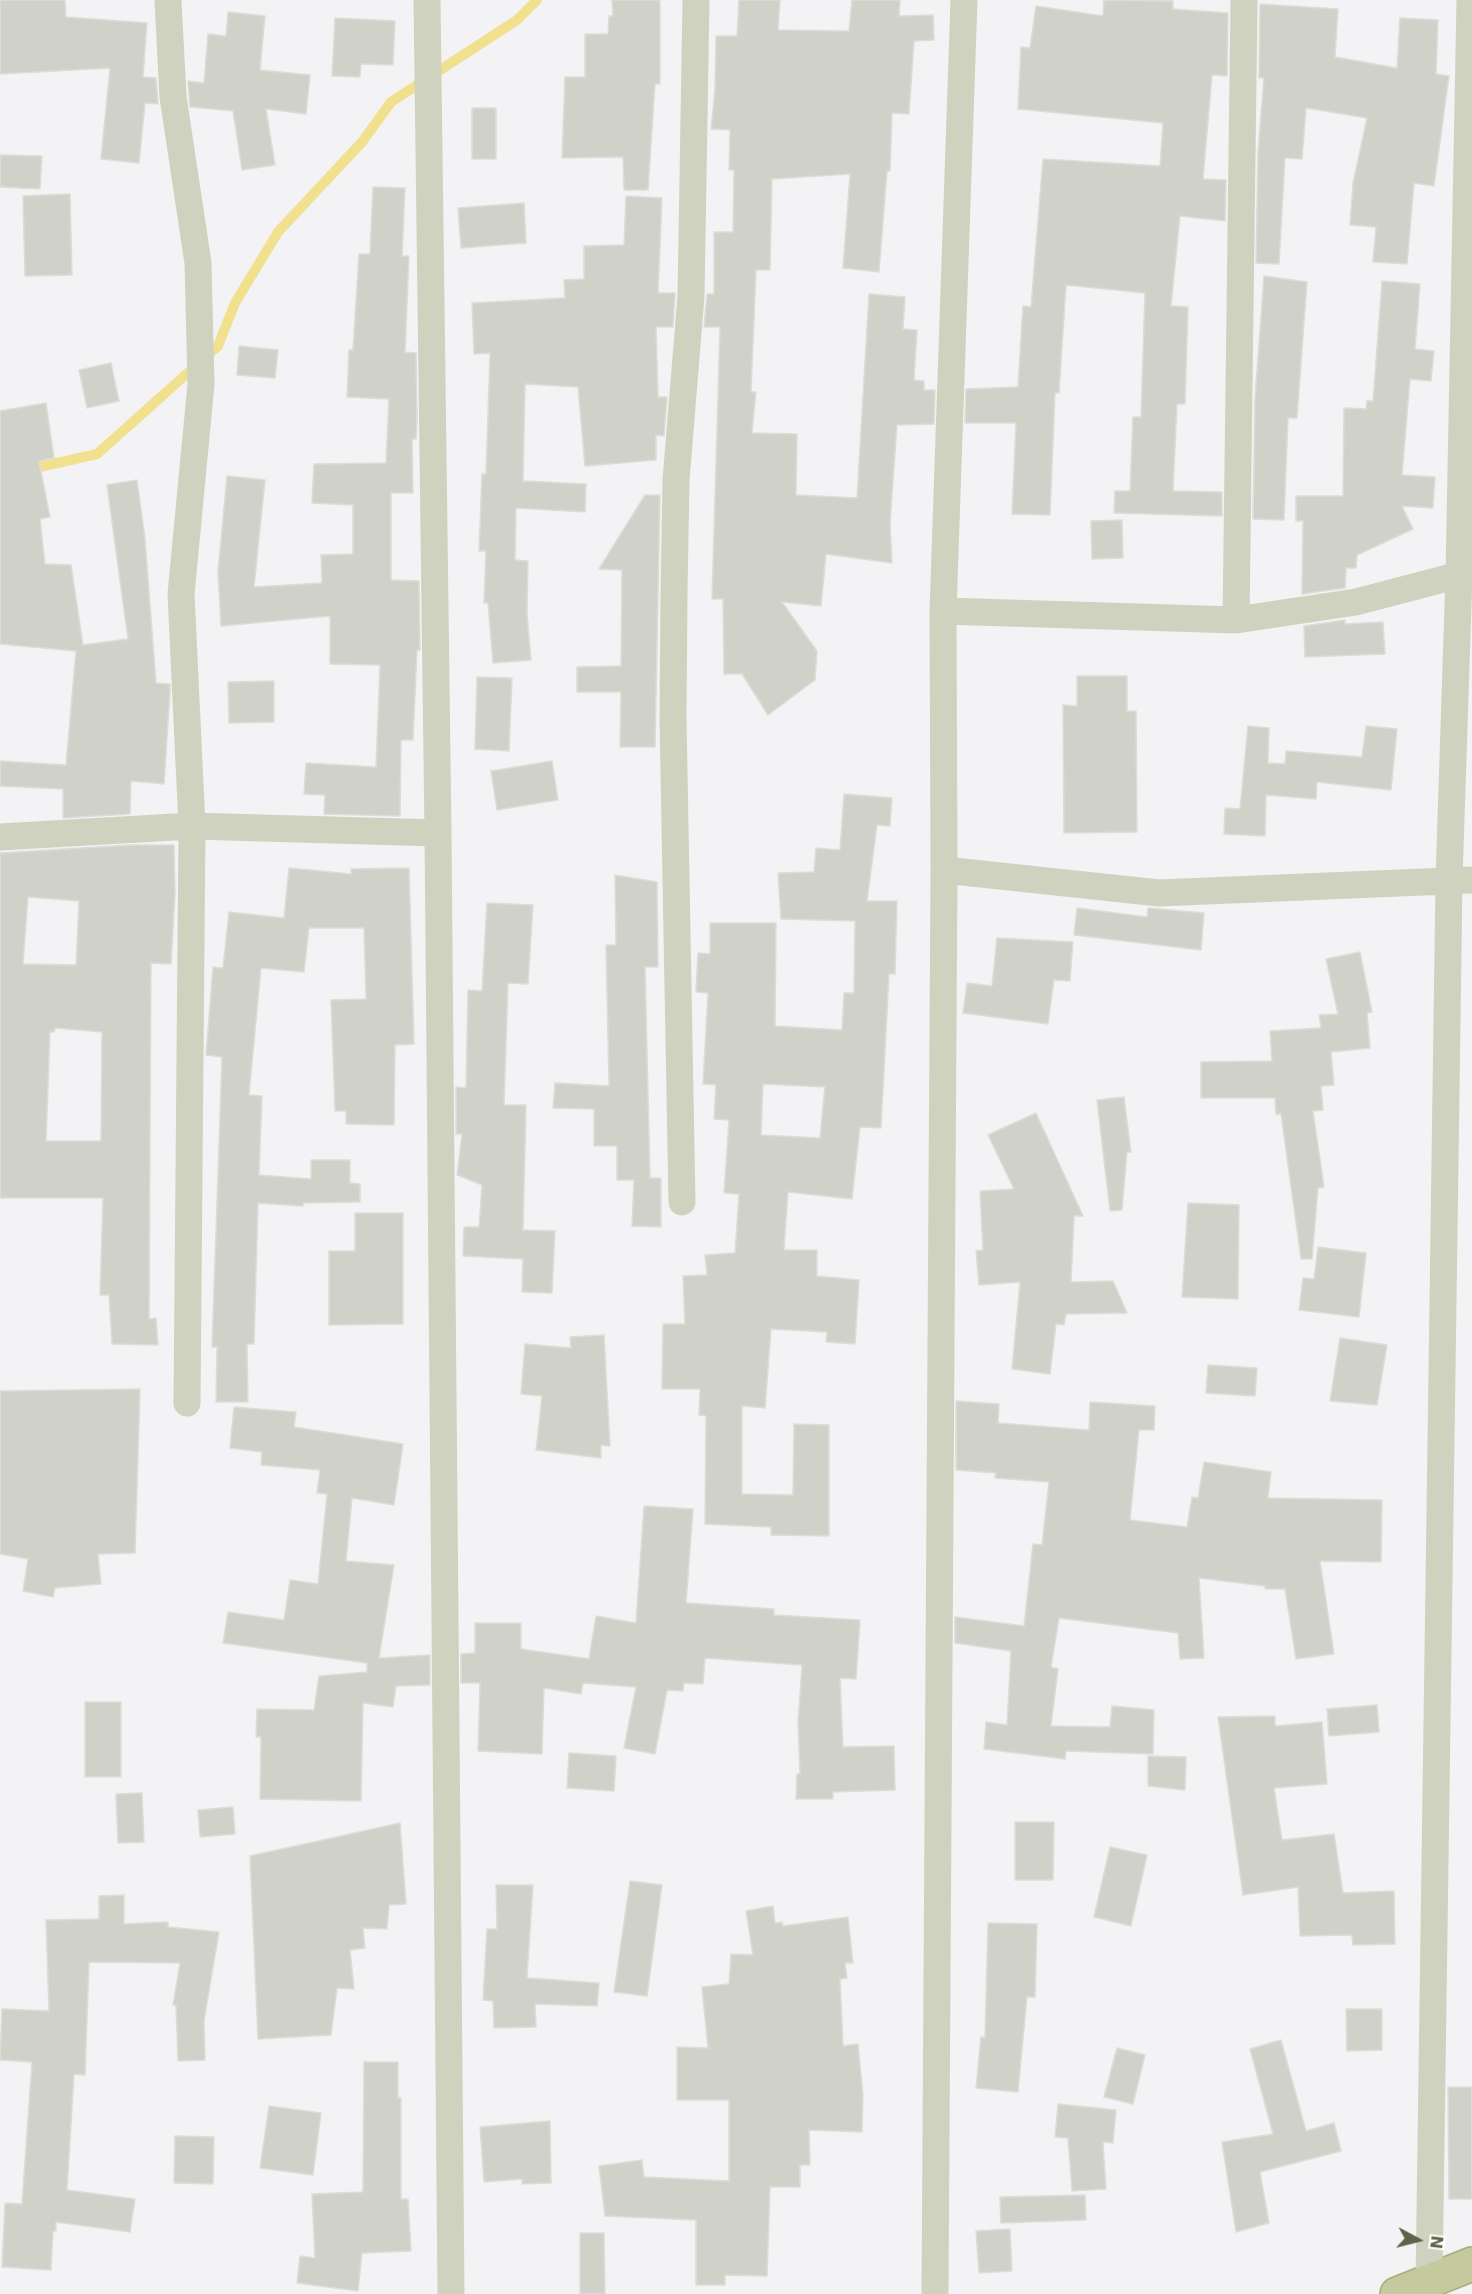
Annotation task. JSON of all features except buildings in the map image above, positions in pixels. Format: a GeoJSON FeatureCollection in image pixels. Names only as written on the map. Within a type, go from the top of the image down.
{"type":"FeatureCollection","features":[{"type":"Feature","properties":{"kind":"highway"},"geometry":{"type":"LineString","coordinates":[[1397,2294],[1472,2264]]}},
{"type":"Feature","properties":{"kind":"street"},"geometry":{"type":"LineString","coordinates":[[168,0],[173,98],[198,263],[201,384],[182,594],[192,826],[187,1403]]}},
{"type":"Feature","properties":{"kind":"street"},"geometry":{"type":"LineString","coordinates":[[428,0],[438,845],[441,1768],[450,2294]]}},
{"type":"Feature","properties":{"kind":"street"},"geometry":{"type":"LineString","coordinates":[[681,1202],[673,718],[674,627],[676,480],[691,296],[696,0]]}},
{"type":"Feature","properties":{"kind":"street"},"geometry":{"type":"LineString","coordinates":[[935,2294],[944,870],[943,611],[964,0]]}},
{"type":"Feature","properties":{"kind":"street"},"geometry":{"type":"LineString","coordinates":[[1236,620],[1244,0]]}},
{"type":"Feature","properties":{"kind":"street"},"geometry":{"type":"LineString","coordinates":[[1429,2282],[1461,880],[1470,0]]}},
{"type":"Feature","properties":{"kind":"street"},"geometry":{"type":"LineString","coordinates":[[943,611],[1236,620],[1356,602],[1465,571]]}},
{"type":"Feature","properties":{"kind":"street"},"geometry":{"type":"LineString","coordinates":[[0,837],[192,826],[438,845]]}},
{"type":"Feature","properties":{"kind":"street"},"geometry":{"type":"LineString","coordinates":[[944,870],[1159,893],[1461,880]]}},
{"type":"Feature","properties":{"kind":"waterway"},"geometry":{"type":"LineString","coordinates":[[0,476],[97,454],[218,346],[235,303],[278,232],[362,142],[391,102],[517,20],[537,0]]}}]}
